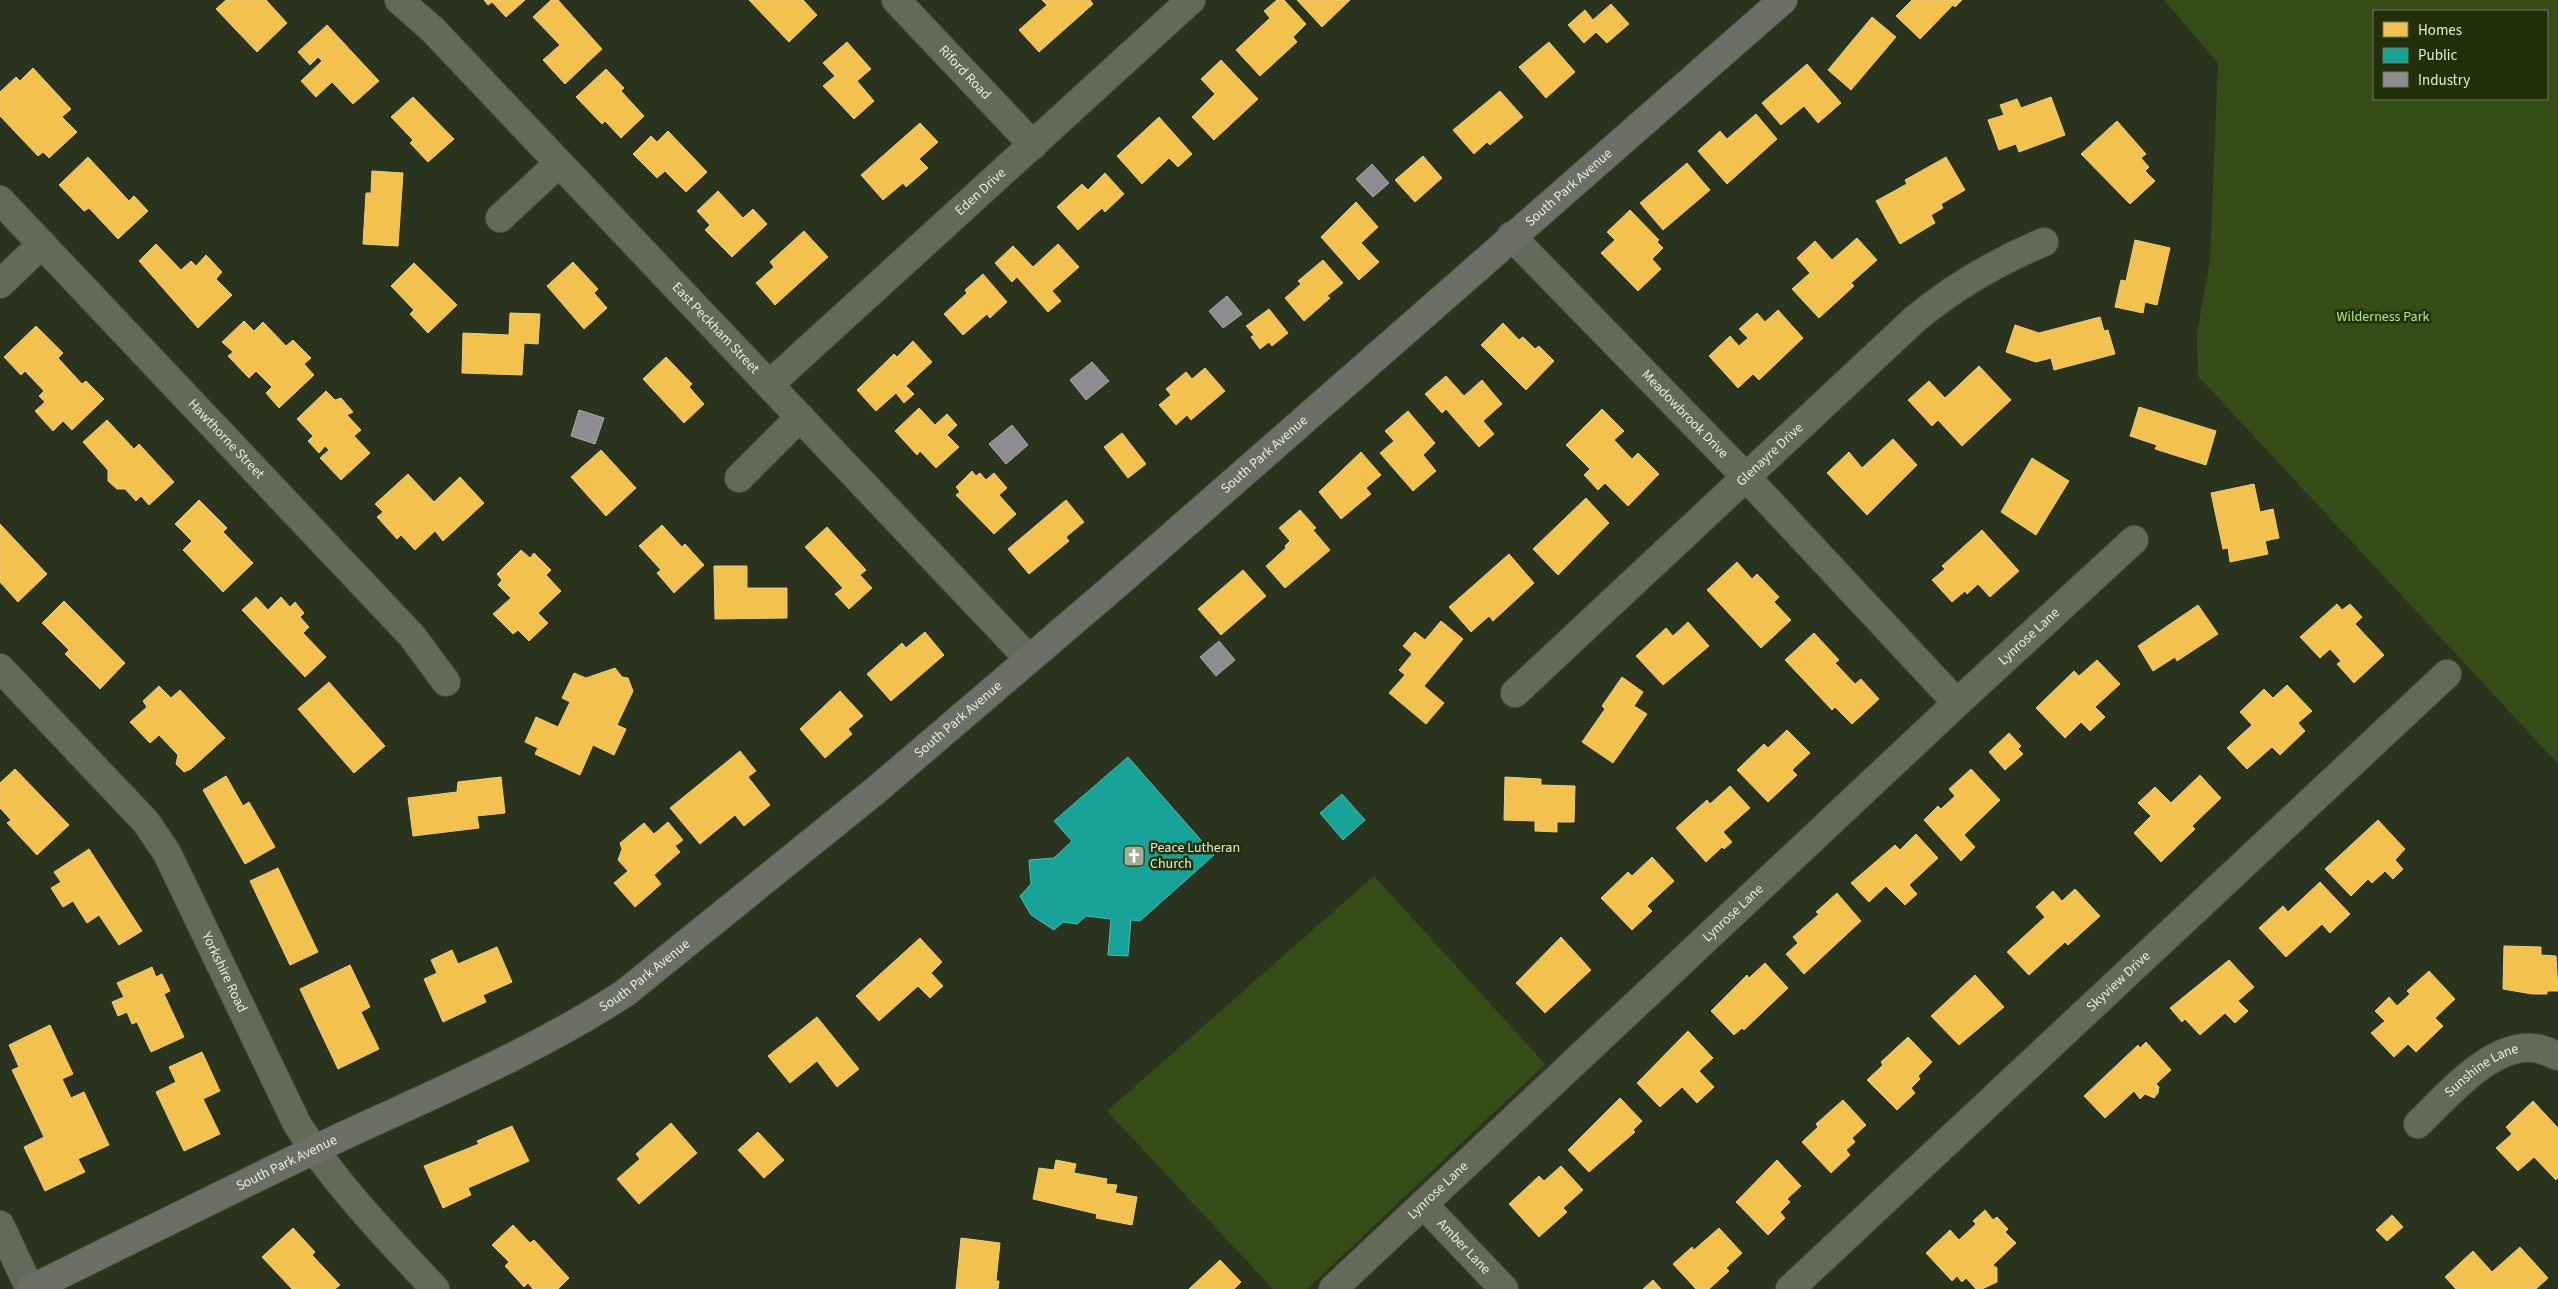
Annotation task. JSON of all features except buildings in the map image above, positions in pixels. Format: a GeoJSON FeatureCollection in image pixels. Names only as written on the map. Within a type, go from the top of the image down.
{"type":"FeatureCollection","features":[{"type":"Feature","properties":{"kind":"main road","name":"South Park Avenue"},"geometry":{"type":"LineString","coordinates":[[30,1289],[522,1051],[584,1020],[625,993],[812,844],[1028,660],[1783,0]]}},
{"type":"Feature","properties":{"kind":"street","name":"East Peckham Street"},"geometry":{"type":"LineString","coordinates":[[399,0],[433,30],[558,164],[770,384],[1028,660]]}},
{"type":"Feature","properties":{"kind":"street","name":"Riford Road"},"geometry":{"type":"LineString","coordinates":[[896,0],[1033,145]]}},
{"type":"Feature","properties":{"kind":"street","name":"Eden Drive"},"geometry":{"type":"LineString","coordinates":[[770,384],[1190,0]]}},
{"type":"Feature","properties":{"kind":"street"},"geometry":{"type":"LineString","coordinates":[[500,218],[558,164]]}},
{"type":"Feature","properties":{"kind":"street","name":"Hawthorne Street"},"geometry":{"type":"LineString","coordinates":[[0,200],[412,636],[446,682]]}},
{"type":"Feature","properties":{"kind":"street","name":"Meadowbrook Drive"},"geometry":{"type":"LineString","coordinates":[[1511,236],[1745,476],[1958,703]]}},
{"type":"Feature","properties":{"kind":"street","name":"Glenayre Drive"},"geometry":{"type":"LineString","coordinates":[[1515,694],[1745,476],[1943,296],[1981,271],[2044,242]]}},
{"type":"Feature","properties":{"kind":"street"},"geometry":{"type":"LineString","coordinates":[[0,284],[42,244]]}},
{"type":"Feature","properties":{"kind":"street"},"geometry":{"type":"LineString","coordinates":[[739,478],[800,417]]}},
{"type":"Feature","properties":{"kind":"street","name":"Lynrose Lane"},"geometry":{"type":"LineString","coordinates":[[1333,1289],[2134,540]]}},
{"type":"Feature","properties":{"kind":"street","name":"Yorkshire Road"},"geometry":{"type":"LineString","coordinates":[[0,668],[146,822],[167,853],[297,1124],[314,1150],[352,1199],[435,1289]]}},
{"type":"Feature","properties":{"kind":"street","name":"Skyview Drive"},"geometry":{"type":"LineString","coordinates":[[1790,1289],[2447,674]]}},
{"type":"Feature","properties":{"kind":"street","name":"Sunshine Lane"},"geometry":{"type":"LineString","coordinates":[[2418,1124],[2480,1066],[2497,1056],[2520,1048],[2531,1048],[2558,1056]]}},
{"type":"Feature","properties":{"kind":"street","name":"Amber Lane"},"geometry":{"type":"LineString","coordinates":[[1423,1204],[1504,1289]]}},
{"type":"Feature","properties":{"kind":"street"},"geometry":{"type":"LineString","coordinates":[[0,1225],[30,1289]]}},
{"type":"Feature","properties":{"kind":"green space","name":"Wilderness Park"},"geometry":{"type":"Polygon","coordinates":[[[2164,0],[2558,0],[2558,764],[2198,376],[2197,333],[2210,261],[2218,63],[2164,0]]]}},
{"type":"Feature","properties":{"kind":"green space"},"geometry":{"type":"Polygon","coordinates":[[[1374,876],[1545,1064],[1307,1289],[1273,1289],[1107,1111],[1374,876]]]}},
{"type":"Feature","properties":{"kind":"place","name":"Peace Lutheran Church"},"geometry":{"type":"Point","coordinates":[1134,856]}}]}
